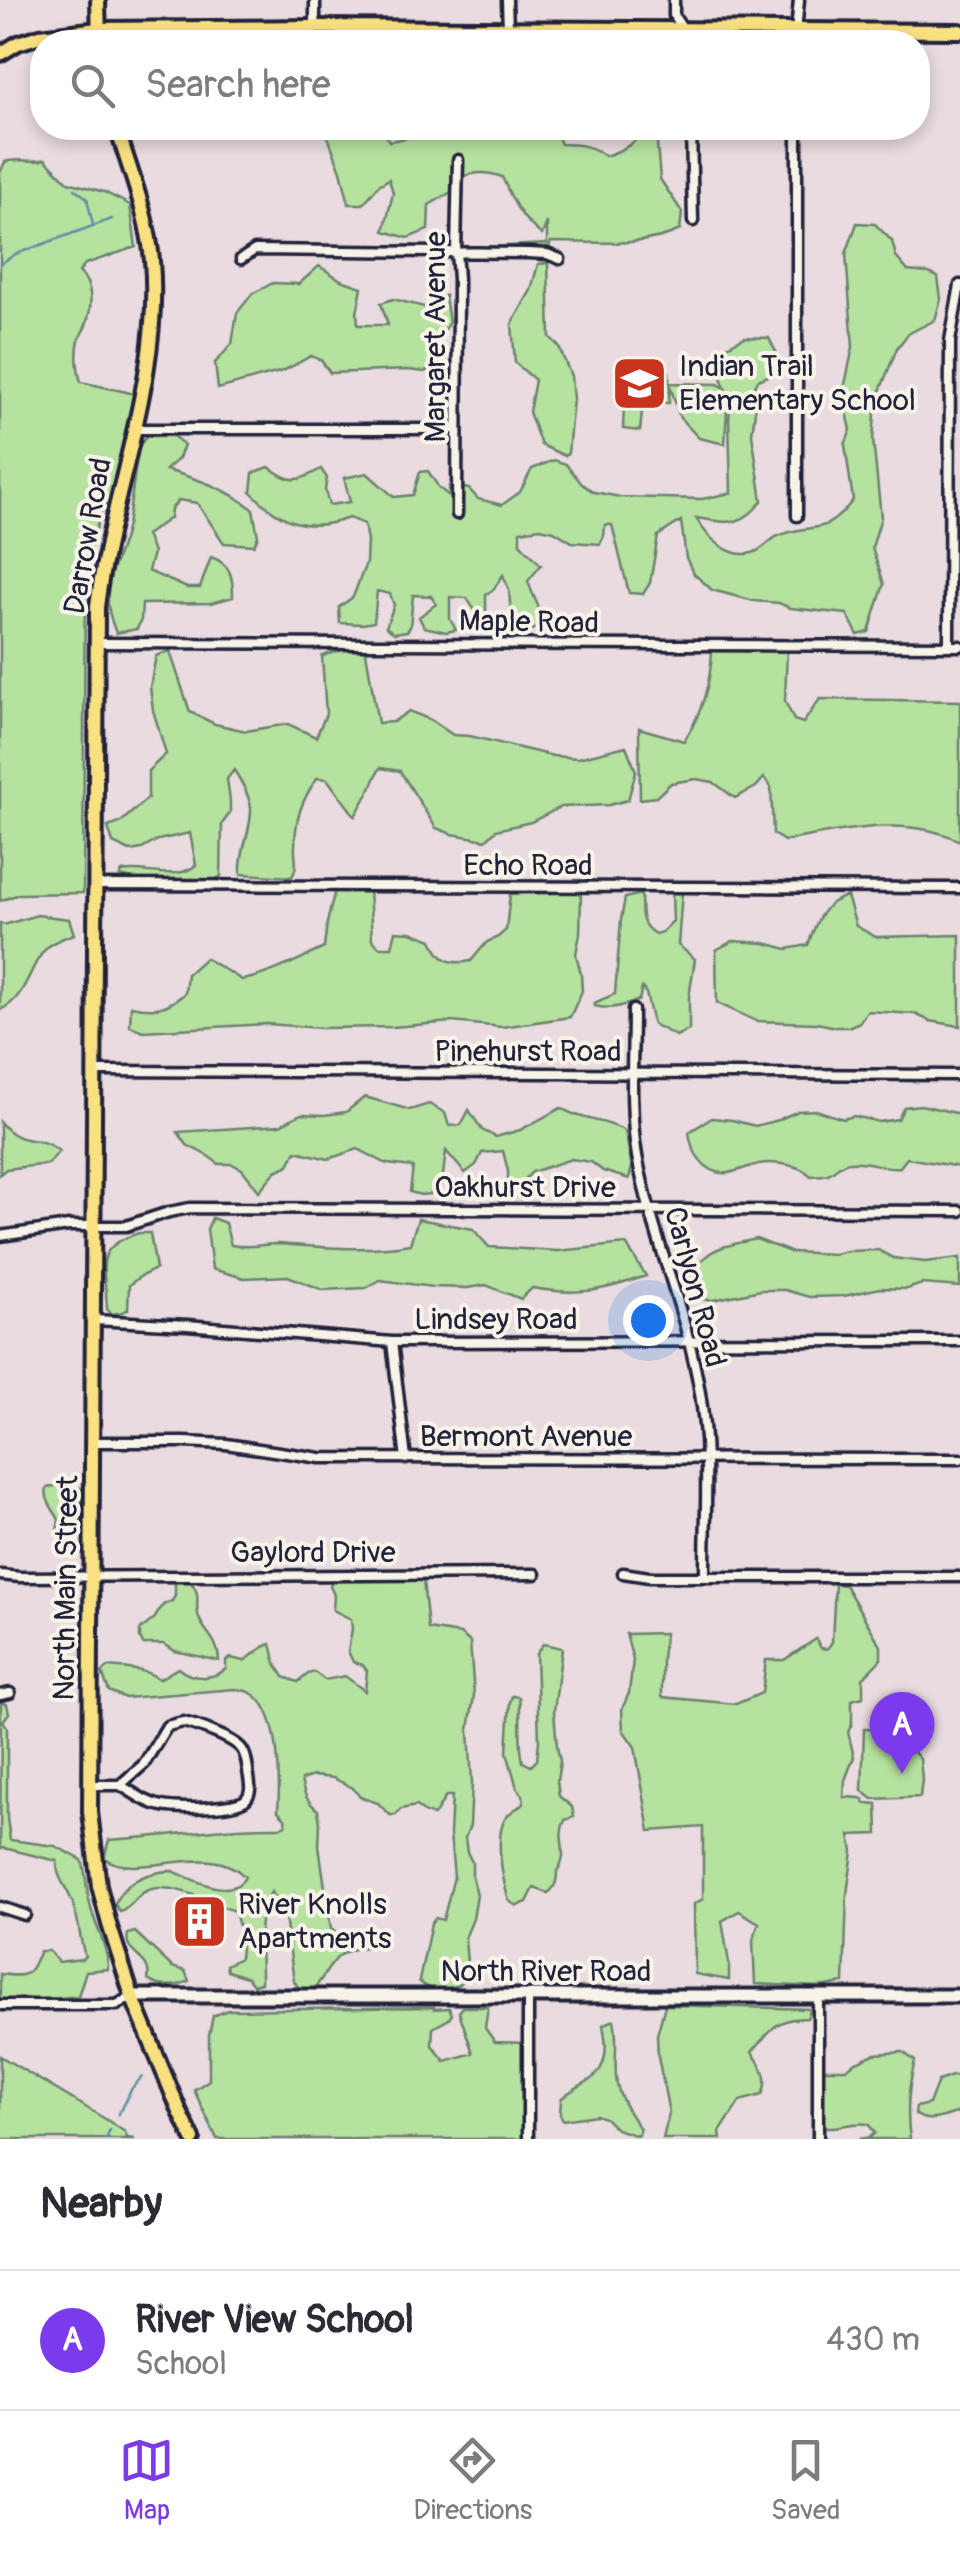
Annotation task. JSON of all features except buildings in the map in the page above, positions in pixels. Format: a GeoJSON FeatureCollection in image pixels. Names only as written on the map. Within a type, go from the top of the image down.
{"type":"FeatureCollection","features":[{"type":"Feature","properties":{"kind":"main road"},"geometry":{"type":"LineString","coordinates":[[98,0],[99,30]]}},
{"type":"Feature","properties":{"kind":"main road"},"geometry":{"type":"LineString","coordinates":[[243,30],[533,30]]}},
{"type":"Feature","properties":{"kind":"main road"},"geometry":{"type":"LineString","coordinates":[[930,32],[960,31]]}},
{"type":"Feature","properties":{"kind":"main road"},"geometry":{"type":"LineString","coordinates":[[0,54],[30,39]]}},
{"type":"Feature","properties":{"kind":"main road","name":"Darrow Road"},"geometry":{"type":"LineString","coordinates":[[96,1020],[97,607],[100,576],[150,348],[154,302],[146,222],[121,140]]}},
{"type":"Feature","properties":{"kind":"main road","name":"North Main Street"},"geometry":{"type":"LineString","coordinates":[[96,1020],[90,1785],[94,1858],[132,1996],[193,2139]]}},
{"type":"Feature","properties":{"kind":"street"},"geometry":{"type":"LineString","coordinates":[[315,0],[315,27]]}},
{"type":"Feature","properties":{"kind":"street"},"geometry":{"type":"LineString","coordinates":[[508,0],[508,29]]}},
{"type":"Feature","properties":{"kind":"street"},"geometry":{"type":"LineString","coordinates":[[674,0],[674,16],[682,30]]}},
{"type":"Feature","properties":{"kind":"street"},"geometry":{"type":"LineString","coordinates":[[797,30],[799,0]]}},
{"type":"Feature","properties":{"kind":"street"},"geometry":{"type":"LineString","coordinates":[[692,140],[692,221]]}},
{"type":"Feature","properties":{"kind":"street"},"geometry":{"type":"LineString","coordinates":[[796,140],[797,516]]}},
{"type":"Feature","properties":{"kind":"street","name":"Margaret Avenue"},"geometry":{"type":"LineString","coordinates":[[457,514],[458,160]]}},
{"type":"Feature","properties":{"kind":"street"},"geometry":{"type":"LineString","coordinates":[[240,259],[255,250],[528,253],[560,259]]}},
{"type":"Feature","properties":{"kind":"street"},"geometry":{"type":"LineString","coordinates":[[949,646],[950,340],[960,285]]}},
{"type":"Feature","properties":{"kind":"street"},"geometry":{"type":"LineString","coordinates":[[134,429],[457,429]]}},
{"type":"Feature","properties":{"kind":"street","name":"Maple Road"},"geometry":{"type":"LineString","coordinates":[[97,643],[960,646]]}},
{"type":"Feature","properties":{"kind":"street","name":"Echo Road"},"geometry":{"type":"LineString","coordinates":[[96,885],[960,888]]}},
{"type":"Feature","properties":{"kind":"street","name":"Carlyon Road"},"geometry":{"type":"LineString","coordinates":[[633,1010],[634,1136],[649,1210],[700,1396],[706,1460],[705,1576]]}},
{"type":"Feature","properties":{"kind":"street","name":"Pinehurst Road"},"geometry":{"type":"LineString","coordinates":[[95,1071],[960,1074]]}},
{"type":"Feature","properties":{"kind":"street","name":"Oakhurst Drive"},"geometry":{"type":"LineString","coordinates":[[0,1236],[53,1228],[126,1226],[190,1208],[960,1212]]}},
{"type":"Feature","properties":{"kind":"street","name":"Lindsey Road"},"geometry":{"type":"LineString","coordinates":[[94,1320],[392,1342],[960,1341]]}},
{"type":"Feature","properties":{"kind":"street"},"geometry":{"type":"LineString","coordinates":[[392,1342],[406,1459]]}},
{"type":"Feature","properties":{"kind":"street","name":"Bermont Avenue"},"geometry":{"type":"LineString","coordinates":[[93,1442],[226,1444],[320,1458],[960,1459]]}},
{"type":"Feature","properties":{"kind":"street"},"geometry":{"type":"LineString","coordinates":[[623,1573],[649,1577],[960,1576]]}},
{"type":"Feature","properties":{"kind":"street","name":"Gaylord Drive"},"geometry":{"type":"LineString","coordinates":[[0,1575],[536,1574]]}},
{"type":"Feature","properties":{"kind":"street"},"geometry":{"type":"LineString","coordinates":[[0,1695],[10,1693]]}},
{"type":"Feature","properties":{"kind":"street"},"geometry":{"type":"LineString","coordinates":[[90,1785],[120,1785],[158,1806],[174,1807],[238,1804],[244,1802],[250,1791],[240,1748],[183,1722],[167,1726],[144,1764],[120,1785]]}},
{"type":"Feature","properties":{"kind":"street"},"geometry":{"type":"LineString","coordinates":[[0,1907],[25,1915]]}},
{"type":"Feature","properties":{"kind":"street"},"geometry":{"type":"LineString","coordinates":[[0,2006],[118,2005],[132,1996]]}},
{"type":"Feature","properties":{"kind":"street","name":"North River Road"},"geometry":{"type":"LineString","coordinates":[[132,1996],[960,1996]]}},
{"type":"Feature","properties":{"kind":"street"},"geometry":{"type":"LineString","coordinates":[[528,1996],[528,2139]]}},
{"type":"Feature","properties":{"kind":"street"},"geometry":{"type":"LineString","coordinates":[[818,1996],[818,2139]]}},
{"type":"Feature","properties":{"kind":"green space"},"geometry":{"type":"Polygon","coordinates":[[[329,140],[559,140],[561,144],[595,149],[605,156],[635,140],[659,140],[660,179],[682,212],[680,230],[634,242],[468,248],[547,244],[547,222],[542,235],[522,216],[502,177],[483,173],[452,180],[453,191],[429,205],[428,230],[408,238],[384,231],[393,193],[389,179],[363,204],[349,204],[329,140]]]}},
{"type":"Feature","properties":{"kind":"green space"},"geometry":{"type":"Polygon","coordinates":[[[45,159],[68,182],[104,192],[130,205],[136,247],[85,264],[79,272],[87,283],[90,304],[77,361],[81,382],[140,395],[117,505],[103,504],[85,569],[83,893],[19,894],[0,901],[0,173],[5,162],[45,159]]]}},
{"type":"Feature","properties":{"kind":"green space"},"geometry":{"type":"Polygon","coordinates":[[[857,223],[875,224],[892,241],[896,257],[908,271],[938,277],[941,299],[935,320],[908,334],[897,348],[876,401],[873,440],[881,517],[872,548],[884,584],[869,632],[858,635],[847,614],[790,608],[712,590],[694,574],[686,558],[681,521],[658,536],[650,583],[643,594],[629,593],[612,525],[605,525],[600,544],[572,542],[540,528],[520,531],[520,543],[541,565],[528,581],[542,626],[518,635],[512,626],[509,590],[503,575],[486,594],[486,623],[479,627],[467,598],[450,597],[450,619],[456,630],[424,627],[419,617],[436,604],[431,596],[413,595],[410,627],[394,633],[386,627],[394,605],[390,594],[377,591],[374,622],[340,623],[339,607],[353,597],[366,563],[364,524],[349,518],[320,525],[296,522],[273,511],[251,492],[253,473],[269,467],[294,479],[321,469],[327,478],[329,505],[350,502],[344,478],[367,473],[394,497],[413,495],[420,472],[428,471],[449,496],[449,486],[469,489],[478,499],[502,505],[520,492],[532,469],[554,460],[566,464],[594,492],[620,497],[702,499],[731,493],[728,392],[725,444],[699,438],[680,418],[670,385],[669,403],[643,402],[640,431],[623,429],[624,405],[633,386],[633,371],[669,372],[669,383],[718,384],[725,388],[716,364],[723,348],[745,337],[769,338],[780,360],[778,372],[758,380],[753,389],[756,403],[752,434],[762,501],[740,520],[696,518],[719,544],[743,554],[756,552],[778,536],[826,525],[853,500],[845,445],[851,430],[843,394],[853,347],[846,254],[857,223]]]}},
{"type":"Feature","properties":{"kind":"green space"},"geometry":{"type":"Polygon","coordinates":[[[548,263],[550,337],[559,347],[571,376],[573,399],[565,456],[541,445],[529,412],[535,380],[515,363],[512,324],[531,290],[538,264],[548,263]]]}},
{"type":"Feature","properties":{"kind":"green space"},"geometry":{"type":"Polygon","coordinates":[[[319,266],[362,287],[358,325],[388,325],[381,303],[393,299],[424,307],[445,296],[449,322],[441,336],[438,356],[446,364],[424,372],[330,373],[321,360],[311,356],[283,371],[218,389],[215,363],[232,344],[237,313],[252,294],[273,283],[299,284],[319,266]]]}},
{"type":"Feature","properties":{"kind":"green space"},"geometry":{"type":"Polygon","coordinates":[[[147,436],[173,436],[184,445],[179,458],[166,470],[211,485],[253,509],[258,536],[254,545],[224,543],[197,503],[179,500],[171,509],[170,518],[146,535],[153,553],[148,571],[187,588],[200,588],[211,557],[230,572],[233,597],[211,603],[142,604],[137,629],[116,633],[107,601],[108,589],[127,525],[139,446],[147,436]]]}},
{"type":"Feature","properties":{"kind":"green space"},"geometry":{"type":"Polygon","coordinates":[[[356,646],[366,652],[378,723],[393,722],[409,711],[453,735],[553,756],[578,758],[626,746],[636,771],[628,800],[561,807],[531,822],[496,830],[486,840],[436,828],[400,771],[380,768],[355,816],[327,779],[317,778],[298,818],[292,877],[241,874],[251,808],[234,770],[227,779],[230,813],[222,824],[221,876],[138,880],[120,876],[131,871],[180,873],[196,865],[190,833],[130,851],[113,843],[108,827],[120,823],[148,798],[148,771],[166,754],[150,687],[156,656],[170,651],[190,712],[215,724],[246,731],[288,724],[316,737],[326,714],[322,656],[356,646]]]}},
{"type":"Feature","properties":{"kind":"green space"},"geometry":{"type":"Polygon","coordinates":[[[712,649],[787,649],[785,701],[794,720],[803,723],[820,699],[960,701],[960,841],[918,828],[896,826],[850,829],[784,841],[773,834],[771,787],[764,778],[735,798],[713,782],[696,779],[671,783],[656,797],[640,799],[639,728],[684,741],[704,697],[712,649]]]}},
{"type":"Feature","properties":{"kind":"green space"},"geometry":{"type":"Polygon","coordinates":[[[335,890],[369,890],[372,939],[379,947],[392,947],[396,931],[411,932],[432,940],[442,957],[457,962],[471,961],[487,942],[506,930],[510,894],[581,892],[576,954],[582,991],[570,1017],[502,1027],[452,1022],[321,1028],[267,1024],[143,1031],[130,1026],[131,1006],[153,1008],[172,1002],[185,993],[187,974],[205,958],[242,980],[324,948],[335,890]]]}},
{"type":"Feature","properties":{"kind":"green space"},"geometry":{"type":"Polygon","coordinates":[[[682,892],[678,945],[695,959],[689,1030],[676,1036],[653,1024],[642,988],[639,1000],[628,1004],[606,1008],[594,1003],[615,994],[625,898],[641,894],[643,921],[655,934],[673,921],[672,893],[682,892]]]}},
{"type":"Feature","properties":{"kind":"green space"},"geometry":{"type":"Polygon","coordinates":[[[847,896],[856,926],[876,937],[960,935],[960,1026],[915,1014],[867,1011],[860,1022],[848,1027],[756,1021],[717,1003],[716,950],[733,941],[787,949],[808,945],[826,909],[847,896]]]}},
{"type":"Feature","properties":{"kind":"green space"},"geometry":{"type":"Polygon","coordinates":[[[37,915],[69,919],[74,934],[52,943],[43,952],[17,997],[0,1010],[0,923],[37,915]]]}},
{"type":"Feature","properties":{"kind":"green space"},"geometry":{"type":"Polygon","coordinates":[[[365,1097],[410,1110],[429,1104],[445,1113],[449,1126],[461,1125],[469,1110],[482,1130],[496,1137],[520,1130],[561,1108],[625,1131],[632,1167],[629,1179],[603,1171],[591,1162],[571,1159],[532,1172],[526,1178],[530,1193],[520,1198],[508,1192],[503,1151],[482,1153],[476,1165],[465,1173],[446,1151],[438,1193],[421,1195],[410,1192],[413,1167],[387,1164],[358,1149],[328,1159],[296,1151],[289,1165],[276,1171],[259,1191],[242,1169],[219,1164],[187,1145],[178,1132],[280,1125],[301,1114],[346,1112],[365,1097]]]}},
{"type":"Feature","properties":{"kind":"green space"},"geometry":{"type":"Polygon","coordinates":[[[921,1105],[960,1114],[960,1167],[907,1158],[900,1167],[846,1163],[828,1174],[811,1176],[794,1167],[772,1163],[720,1173],[701,1161],[689,1132],[712,1118],[755,1126],[798,1111],[816,1110],[843,1119],[854,1116],[879,1122],[898,1119],[904,1107],[921,1105]]]}},
{"type":"Feature","properties":{"kind":"green space"},"geometry":{"type":"Polygon","coordinates":[[[0,1122],[16,1136],[43,1142],[59,1151],[48,1164],[6,1169],[0,1174],[0,1122]]]}},
{"type":"Feature","properties":{"kind":"green space"},"geometry":{"type":"Polygon","coordinates":[[[212,1218],[225,1223],[231,1245],[244,1247],[278,1244],[360,1248],[410,1244],[418,1219],[473,1229],[489,1247],[558,1251],[626,1244],[646,1276],[590,1291],[532,1288],[521,1299],[486,1285],[433,1287],[380,1280],[366,1288],[323,1290],[288,1276],[244,1278],[212,1269],[207,1229],[212,1218]]]}},
{"type":"Feature","properties":{"kind":"green space"},"geometry":{"type":"Polygon","coordinates":[[[139,1233],[150,1233],[156,1269],[129,1285],[128,1309],[112,1314],[107,1309],[104,1261],[113,1245],[139,1233]]]}},
{"type":"Feature","properties":{"kind":"green space"},"geometry":{"type":"Polygon","coordinates":[[[756,1239],[790,1252],[835,1254],[878,1250],[893,1258],[925,1262],[960,1258],[960,1287],[922,1284],[907,1289],[880,1288],[844,1296],[809,1297],[785,1290],[761,1290],[713,1300],[691,1299],[685,1288],[705,1257],[721,1248],[756,1239]]]}},
{"type":"Feature","properties":{"kind":"green space"},"geometry":{"type":"Polygon","coordinates":[[[47,1488],[82,1488],[81,1526],[69,1527],[62,1539],[57,1530],[59,1520],[46,1493],[47,1488]]]}},
{"type":"Feature","properties":{"kind":"green space"},"geometry":{"type":"Polygon","coordinates":[[[175,1580],[190,1581],[194,1586],[199,1620],[216,1645],[219,1661],[175,1651],[164,1644],[143,1644],[140,1630],[163,1605],[172,1601],[175,1580]]]}},
{"type":"Feature","properties":{"kind":"green space"},"geometry":{"type":"Polygon","coordinates":[[[332,1580],[423,1580],[428,1629],[460,1634],[470,1642],[474,1695],[469,1730],[472,1783],[470,1825],[465,1838],[477,1895],[465,1938],[468,1976],[451,1988],[437,1990],[419,1981],[431,1923],[435,1918],[443,1920],[454,1877],[452,1796],[446,1796],[434,1816],[416,1806],[390,1815],[378,1803],[360,1797],[353,1788],[333,1778],[313,1776],[301,1780],[306,1797],[318,1810],[331,1929],[362,1930],[368,1937],[368,1947],[340,1955],[313,1990],[298,1987],[294,1981],[284,1910],[271,1892],[262,1914],[261,1983],[253,1985],[247,1977],[227,1971],[226,1965],[240,1958],[240,1934],[234,1911],[166,1888],[146,1891],[120,1912],[115,1905],[130,1884],[155,1873],[172,1871],[221,1888],[239,1884],[245,1877],[230,1866],[213,1861],[118,1864],[104,1858],[109,1840],[286,1825],[278,1811],[273,1730],[261,1701],[251,1693],[235,1689],[125,1698],[109,1691],[102,1673],[108,1667],[128,1669],[159,1679],[178,1668],[189,1675],[208,1677],[226,1669],[226,1660],[244,1661],[271,1644],[284,1677],[298,1682],[314,1672],[325,1680],[345,1676],[365,1691],[367,1671],[353,1662],[348,1651],[351,1619],[333,1610],[330,1586],[332,1580]]]}},
{"type":"Feature","properties":{"kind":"green space"},"geometry":{"type":"Polygon","coordinates":[[[835,1584],[845,1585],[881,1646],[881,1659],[863,1678],[863,1697],[852,1700],[848,1732],[854,1757],[845,1780],[844,1797],[877,1804],[878,1834],[850,1835],[853,1851],[847,1894],[844,1983],[819,1987],[755,1984],[753,1940],[759,1923],[739,1911],[722,1921],[729,1980],[695,1974],[694,1904],[703,1899],[703,1827],[650,1831],[635,1747],[623,1730],[622,1709],[629,1693],[633,1660],[626,1634],[665,1633],[662,1697],[736,1704],[762,1693],[766,1660],[784,1660],[816,1639],[821,1648],[827,1649],[832,1642],[835,1584]]]}},
{"type":"Feature","properties":{"kind":"green space"},"geometry":{"type":"Polygon","coordinates":[[[543,1644],[562,1648],[554,1711],[560,1761],[557,1781],[559,1796],[572,1807],[574,1817],[565,1820],[562,1827],[563,1858],[553,1888],[548,1893],[534,1888],[527,1902],[517,1906],[509,1901],[500,1848],[505,1819],[524,1803],[507,1752],[510,1702],[512,1696],[519,1697],[523,1762],[531,1766],[537,1760],[539,1741],[536,1654],[543,1644]]]}},
{"type":"Feature","properties":{"kind":"green space"},"geometry":{"type":"Polygon","coordinates":[[[1,1703],[7,1704],[9,1713],[3,1721],[7,1727],[10,1840],[55,1846],[82,1860],[91,1909],[106,1951],[108,1969],[86,1971],[78,1996],[30,2001],[0,1999],[0,1974],[26,1973],[40,1951],[49,1951],[58,1962],[85,1956],[76,1913],[59,1876],[57,1861],[0,1849],[1,1703]]]}},
{"type":"Feature","properties":{"kind":"green space"},"geometry":{"type":"Polygon","coordinates":[[[864,1729],[882,1729],[904,1741],[920,1759],[920,1797],[873,1799],[862,1791],[864,1729]]]}},
{"type":"Feature","properties":{"kind":"green space"},"geometry":{"type":"Polygon","coordinates":[[[135,1932],[172,1967],[185,1971],[189,1981],[168,1986],[148,1980],[146,1965],[128,1942],[128,1934],[135,1932]]]}},
{"type":"Feature","properties":{"kind":"green space"},"geometry":{"type":"Polygon","coordinates":[[[665,2005],[811,2009],[807,2018],[788,2020],[775,2027],[752,2052],[764,2072],[762,2095],[740,2101],[720,2132],[721,2139],[663,2139],[669,2113],[657,2035],[665,2005]]]}},
{"type":"Feature","properties":{"kind":"green space"},"geometry":{"type":"Polygon","coordinates":[[[463,2007],[488,2007],[485,2028],[495,2042],[527,2043],[527,2139],[217,2139],[194,2090],[209,2080],[213,2016],[228,2010],[449,2008],[452,2014],[433,2028],[432,2045],[445,2061],[473,2053],[459,2012],[463,2007]]]}},
{"type":"Feature","properties":{"kind":"green space"},"geometry":{"type":"Polygon","coordinates":[[[614,2020],[617,2085],[640,2129],[638,2136],[616,2129],[596,2115],[563,2120],[560,2114],[561,2099],[601,2069],[606,2048],[603,2025],[614,2020]]]}},
{"type":"Feature","properties":{"kind":"green space"},"geometry":{"type":"Polygon","coordinates":[[[903,2052],[915,2061],[908,2100],[910,2139],[859,2139],[875,2133],[868,2124],[827,2127],[821,2121],[821,2069],[846,2069],[874,2054],[903,2052]]]}},
{"type":"Feature","properties":{"kind":"green space"},"geometry":{"type":"Polygon","coordinates":[[[0,2056],[107,2120],[125,2132],[127,2138],[135,2139],[0,2139],[0,2056]]]}},
{"type":"Feature","properties":{"kind":"green space"},"geometry":{"type":"Polygon","coordinates":[[[960,2076],[960,2112],[931,2119],[915,2114],[916,2107],[929,2104],[938,2081],[960,2076]]]}},
{"type":"Feature","properties":{"kind":"waterway"},"geometry":{"type":"LineString","coordinates":[[75,189],[87,198],[93,225]]}},
{"type":"Feature","properties":{"kind":"waterway"},"geometry":{"type":"LineString","coordinates":[[0,264],[16,254],[112,219]]}},
{"type":"Feature","properties":{"kind":"waterway"},"geometry":{"type":"LineString","coordinates":[[118,2115],[142,2077]]}},
{"type":"Feature","properties":{"kind":"waterway"},"geometry":{"type":"LineString","coordinates":[[106,2139],[110,2130]]}},
{"type":"Feature","properties":{"kind":"place","name":"Indian Trail Elementary School"},"geometry":{"type":"Point","coordinates":[640,383]}},
{"type":"Feature","properties":{"kind":"place","name":"River View School"},"geometry":{"type":"Point","coordinates":[902,1774]}},
{"type":"Feature","properties":{"kind":"place","name":"River Knolls Apartments"},"geometry":{"type":"Point","coordinates":[199,1921]}}]}
